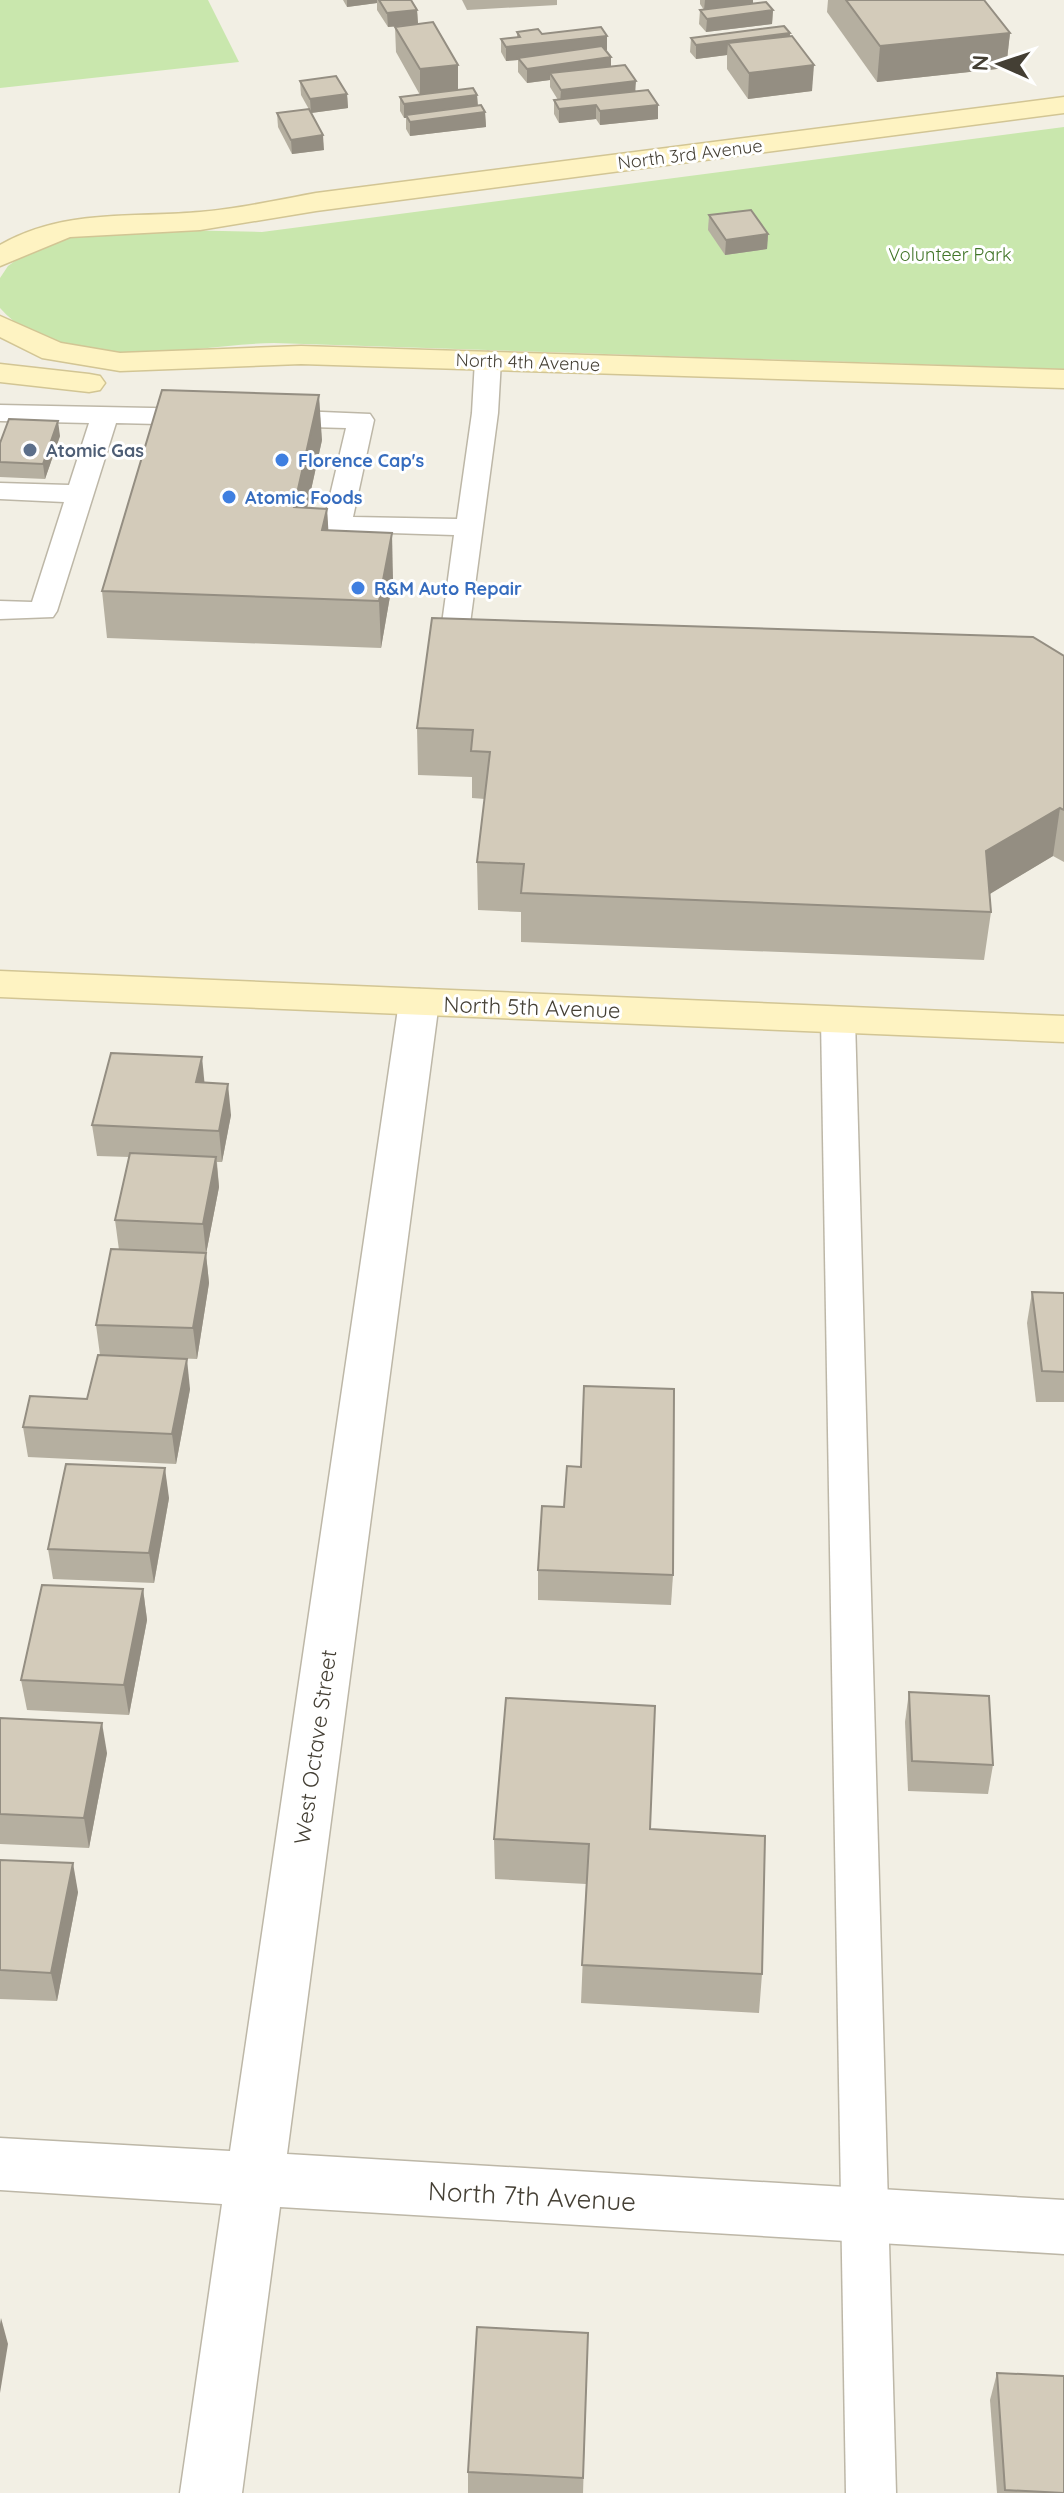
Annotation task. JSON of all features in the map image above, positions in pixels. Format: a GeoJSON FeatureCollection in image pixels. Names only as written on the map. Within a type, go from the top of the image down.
{"type":"FeatureCollection","features":[{"type":"Feature","properties":{"kind":"street","name":"North 3rd Avenue"},"geometry":{"type":"LineString","coordinates":[[0,257],[27,241],[88,224],[184,222],[316,202],[1064,105]]}},
{"type":"Feature","properties":{"kind":"street","name":"North 3rd Avenue"},"geometry":{"type":"LineString","coordinates":[[0,228],[40,215],[91,207],[316,202]]}},
{"type":"Feature","properties":{"kind":"street","name":"North 4th Avenue"},"geometry":{"type":"LineString","coordinates":[[0,325],[53,351],[103,361],[260,355],[486,374],[1064,406]]}},
{"type":"Feature","properties":{"kind":"street","name":"North 4th Avenue"},"geometry":{"type":"LineString","coordinates":[[0,373],[103,384],[486,374],[1064,379]]}},
{"type":"Feature","properties":{"kind":"street","name":"North 5th Avenue"},"geometry":{"type":"LineString","coordinates":[[0,984],[1064,1029]]}},
{"type":"Feature","properties":{"kind":"street","name":"West Octave Street"},"geometry":{"type":"LineString","coordinates":[[211,2493],[419,1002]]}},
{"type":"Feature","properties":{"kind":"street","name":"North 7th Avenue"},"geometry":{"type":"LineString","coordinates":[[0,2164],[1064,2227]]}},
{"type":"Feature","properties":{"kind":"lane"},"geometry":{"type":"LineString","coordinates":[[455,631],[485,413],[486,374]]}},
{"type":"Feature","properties":{"kind":"lane"},"geometry":{"type":"LineString","coordinates":[[0,413],[225,417]]}},
{"type":"Feature","properties":{"kind":"lane"},"geometry":{"type":"LineString","coordinates":[[0,610],[43,611],[105,415]]}},
{"type":"Feature","properties":{"kind":"lane"},"geometry":{"type":"LineString","coordinates":[[255,418],[361,420],[337,525],[470,527]]}},
{"type":"Feature","properties":{"kind":"lane"},"geometry":{"type":"LineString","coordinates":[[0,491],[80,494]]}},
{"type":"Feature","properties":{"kind":"lane"},"geometry":{"type":"LineString","coordinates":[[838,1019],[871,2493]]}},
{"type":"Feature","properties":{"kind":"green space"},"geometry":{"type":"Polygon","coordinates":[[[0,0],[208,0],[239,62],[0,88],[0,0]]]}},
{"type":"Feature","properties":{"kind":"green space","name":"Volunteer Park"},"geometry":{"type":"Polygon","coordinates":[[[1064,127],[1064,369],[274,343],[130,353],[93,351],[58,344],[27,330],[0,308],[0,278],[8,266],[26,253],[67,236],[177,230],[262,232],[1064,127]]]}},
{"type":"Feature","properties":{"kind":"building"},"geometry":{"type":"Polygon","coordinates":[[[379,0],[411,0],[417,10],[387,13],[379,0]]]}},
{"type":"Feature","properties":{"kind":"building"},"geometry":{"type":"Polygon","coordinates":[[[846,0],[984,0],[1010,33],[880,46],[846,0]]]}},
{"type":"Feature","properties":{"kind":"building"},"geometry":{"type":"Polygon","coordinates":[[[766,2],[773,10],[707,19],[700,10],[766,2]]]}},
{"type":"Feature","properties":{"kind":"building"},"geometry":{"type":"Polygon","coordinates":[[[433,22],[458,65],[420,69],[395,27],[433,22]]]}},
{"type":"Feature","properties":{"kind":"building"},"geometry":{"type":"Polygon","coordinates":[[[784,26],[790,33],[696,45],[691,38],[784,26]]]}},
{"type":"Feature","properties":{"kind":"building"},"geometry":{"type":"Polygon","coordinates":[[[601,27],[607,36],[506,47],[501,39],[520,37],[517,32],[538,29],[542,34],[601,27]]]}},
{"type":"Feature","properties":{"kind":"building"},"geometry":{"type":"Polygon","coordinates":[[[792,36],[814,65],[749,73],[728,43],[792,36]]]}},
{"type":"Feature","properties":{"kind":"building"},"geometry":{"type":"Polygon","coordinates":[[[602,46],[611,57],[527,69],[518,58],[602,46]]]}},
{"type":"Feature","properties":{"kind":"building"},"geometry":{"type":"Polygon","coordinates":[[[625,65],[636,81],[561,90],[550,73],[625,65]]]}},
{"type":"Feature","properties":{"kind":"building"},"geometry":{"type":"Polygon","coordinates":[[[336,76],[347,94],[310,99],[300,81],[336,76]]]}},
{"type":"Feature","properties":{"kind":"building"},"geometry":{"type":"Polygon","coordinates":[[[473,88],[477,95],[404,104],[400,97],[473,88]]]}},
{"type":"Feature","properties":{"kind":"building"},"geometry":{"type":"Polygon","coordinates":[[[648,90],[658,105],[600,111],[596,105],[559,109],[554,100],[648,90]]]}},
{"type":"Feature","properties":{"kind":"building"},"geometry":{"type":"Polygon","coordinates":[[[481,105],[485,112],[410,122],[406,115],[481,105]]]}},
{"type":"Feature","properties":{"kind":"building"},"geometry":{"type":"Polygon","coordinates":[[[309,109],[323,135],[291,140],[277,113],[309,109]]]}},
{"type":"Feature","properties":{"kind":"building"},"geometry":{"type":"Polygon","coordinates":[[[751,210],[768,234],[726,240],[709,215],[751,210]]]}},
{"type":"Feature","properties":{"kind":"building","name":"Atomic Foods"},"geometry":{"type":"Polygon","coordinates":[[[162,390],[319,395],[294,507],[327,509],[322,530],[392,533],[379,601],[102,591],[162,390]]]}},
{"type":"Feature","properties":{"kind":"building"},"geometry":{"type":"Polygon","coordinates":[[[9,419],[58,421],[43,464],[0,462],[0,443],[9,419]]]}},
{"type":"Feature","properties":{"kind":"building"},"geometry":{"type":"Polygon","coordinates":[[[432,618],[1033,637],[1064,656],[1064,810],[1060,808],[986,851],[991,912],[521,893],[524,864],[477,862],[490,752],[471,751],[473,730],[417,728],[432,618]]]}},
{"type":"Feature","properties":{"kind":"building"},"geometry":{"type":"Polygon","coordinates":[[[111,1053],[202,1057],[196,1082],[228,1084],[219,1131],[92,1125],[111,1053]]]}},
{"type":"Feature","properties":{"kind":"building"},"geometry":{"type":"Polygon","coordinates":[[[130,1153],[216,1157],[203,1224],[115,1220],[130,1153]]]}},
{"type":"Feature","properties":{"kind":"building"},"geometry":{"type":"Polygon","coordinates":[[[111,1249],[206,1253],[193,1328],[96,1325],[111,1249]]]}},
{"type":"Feature","properties":{"kind":"building"},"geometry":{"type":"Polygon","coordinates":[[[1032,1292],[1064,1293],[1064,1372],[1042,1371],[1032,1292]]]}},
{"type":"Feature","properties":{"kind":"building"},"geometry":{"type":"Polygon","coordinates":[[[98,1355],[187,1359],[172,1434],[23,1427],[30,1396],[87,1399],[98,1355]]]}},
{"type":"Feature","properties":{"kind":"building"},"geometry":{"type":"Polygon","coordinates":[[[584,1386],[674,1389],[673,1575],[538,1570],[542,1506],[564,1507],[567,1466],[581,1467],[584,1386]]]}},
{"type":"Feature","properties":{"kind":"building"},"geometry":{"type":"Polygon","coordinates":[[[66,1464],[165,1468],[149,1553],[48,1549],[66,1464]]]}},
{"type":"Feature","properties":{"kind":"building"},"geometry":{"type":"Polygon","coordinates":[[[42,1585],[143,1589],[124,1685],[21,1680],[42,1585]]]}},
{"type":"Feature","properties":{"kind":"building"},"geometry":{"type":"Polygon","coordinates":[[[909,1692],[989,1696],[993,1765],[912,1761],[909,1692]]]}},
{"type":"Feature","properties":{"kind":"building"},"geometry":{"type":"Polygon","coordinates":[[[506,1698],[655,1706],[650,1829],[765,1836],[762,1974],[582,1965],[589,1844],[494,1839],[506,1698]]]}},
{"type":"Feature","properties":{"kind":"building"},"geometry":{"type":"Polygon","coordinates":[[[0,1718],[102,1723],[84,1818],[0,1814],[0,1718]]]}},
{"type":"Feature","properties":{"kind":"building"},"geometry":{"type":"Polygon","coordinates":[[[0,1860],[73,1863],[51,1973],[0,1970],[0,1860]]]}},
{"type":"Feature","properties":{"kind":"building"},"geometry":{"type":"Polygon","coordinates":[[[477,2327],[588,2333],[583,2478],[468,2472],[477,2327]]]}},
{"type":"Feature","properties":{"kind":"building"},"geometry":{"type":"Polygon","coordinates":[[[997,2373],[1064,2376],[1064,2493],[1005,2490],[997,2373]]]}},
{"type":"Feature","properties":{"kind":"place","name":"Atomic Gas"},"geometry":{"type":"Point","coordinates":[30,450]}},
{"type":"Feature","properties":{"kind":"place","name":"Florence Cap's"},"geometry":{"type":"Point","coordinates":[282,460]}},
{"type":"Feature","properties":{"kind":"place","name":"Atomic Foods"},"geometry":{"type":"Point","coordinates":[229,497]}},
{"type":"Feature","properties":{"kind":"place","name":"R&M Auto Repair"},"geometry":{"type":"Point","coordinates":[358,588]}}]}
